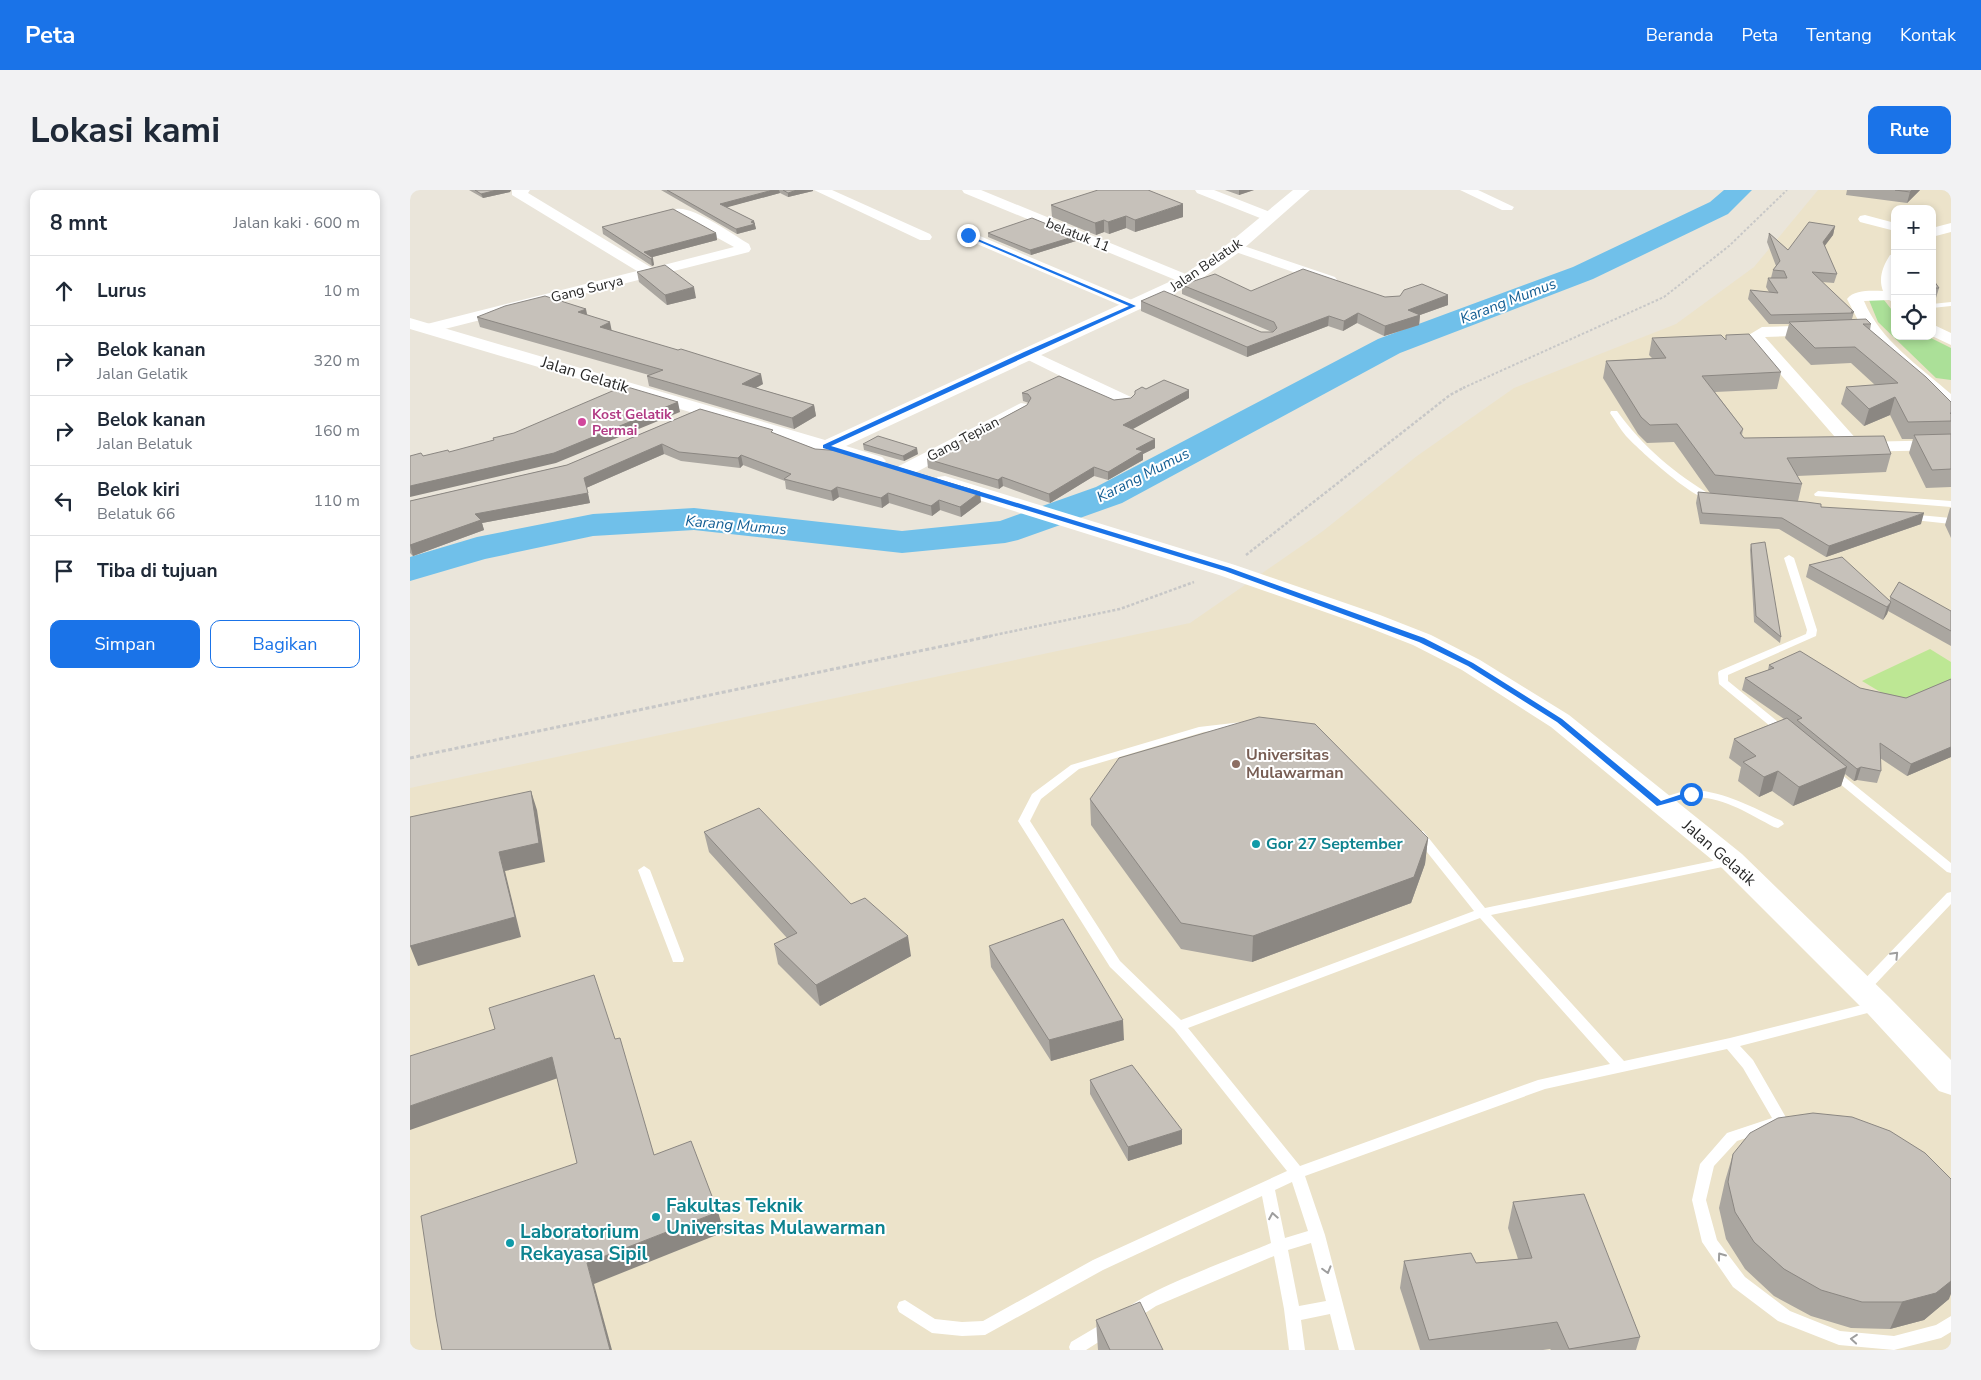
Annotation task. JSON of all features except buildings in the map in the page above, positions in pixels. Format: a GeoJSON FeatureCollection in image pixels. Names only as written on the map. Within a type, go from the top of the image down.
{"type":"FeatureCollection","features":[{"type":"Feature","properties":{"kind":"street"},"geometry":{"type":"LineString","coordinates":[[820,190],[925,237]]}},
{"type":"Feature","properties":{"kind":"street","name":"belatuk 11"},"geometry":{"type":"LineString","coordinates":[[969,190],[1188,280]]}},
{"type":"Feature","properties":{"kind":"street"},"geometry":{"type":"LineString","coordinates":[[1202,190],[1270,217]]}},
{"type":"Feature","properties":{"kind":"street","name":"Jalan Belatuk"},"geometry":{"type":"LineString","coordinates":[[826,447],[1188,280],[1235,247],[1302,190]]}},
{"type":"Feature","properties":{"kind":"street"},"geometry":{"type":"LineString","coordinates":[[1467,190],[1507,207]]}},
{"type":"Feature","properties":{"kind":"street"},"geometry":{"type":"LineString","coordinates":[[517,191],[650,273]]}},
{"type":"Feature","properties":{"kind":"street","name":"Gang Surya"},"geometry":{"type":"LineString","coordinates":[[420,326],[650,273],[744,249],[700,221],[681,212]]}},
{"type":"Feature","properties":{"kind":"street"},"geometry":{"type":"LineString","coordinates":[[1865,219],[1891,226]]}},
{"type":"Feature","properties":{"kind":"street"},"geometry":{"type":"LineString","coordinates":[[1936,232],[1951,228]]}},
{"type":"Feature","properties":{"kind":"street"},"geometry":{"type":"LineString","coordinates":[[968,235],[1134,306]]}},
{"type":"Feature","properties":{"kind":"street"},"geometry":{"type":"LineString","coordinates":[[1235,247],[1348,286]]}},
{"type":"Feature","properties":{"kind":"street"},"geometry":{"type":"LineString","coordinates":[[1891,264],[1888,269],[1888,289],[1891,293]]}},
{"type":"Feature","properties":{"kind":"street"},"geometry":{"type":"LineString","coordinates":[[1162,293],[1180,300]]}},
{"type":"Feature","properties":{"kind":"street"},"geometry":{"type":"LineString","coordinates":[[1891,297],[1866,295],[1855,299],[1858,309],[1871,328],[1951,403]]}},
{"type":"Feature","properties":{"kind":"street","name":"Jalan Gelatik"},"geometry":{"type":"LineString","coordinates":[[420,326],[1019,504],[1227,570],[1380,623],[1422,640],[1470,665],[1560,721],[1732,861],[1870,998],[1951,1082]]}},
{"type":"Feature","properties":{"kind":"street"},"geometry":{"type":"LineString","coordinates":[[1854,448],[1756,336],[1762,332],[1871,328]]}},
{"type":"Feature","properties":{"kind":"street"},"geometry":{"type":"LineString","coordinates":[[1936,331],[1951,340]]}},
{"type":"Feature","properties":{"kind":"street"},"geometry":{"type":"LineString","coordinates":[[1026,354],[1124,402]]}},
{"type":"Feature","properties":{"kind":"street"},"geometry":{"type":"LineString","coordinates":[[1930,383],[1951,386]]}},
{"type":"Feature","properties":{"kind":"street","name":"Gang Tepian"},"geometry":{"type":"LineString","coordinates":[[906,470],[1021,408]]}},
{"type":"Feature","properties":{"kind":"street"},"geometry":{"type":"LineString","coordinates":[[676,421],[702,410]]}},
{"type":"Feature","properties":{"kind":"street"},"geometry":{"type":"LineString","coordinates":[[1834,449],[1951,445]]}},
{"type":"Feature","properties":{"kind":"lane"},"geometry":{"type":"LineString","coordinates":[[1936,306],[1951,304]]}},
{"type":"Feature","properties":{"kind":"lane"},"geometry":{"type":"LineString","coordinates":[[1614,413],[1629,434],[1684,482],[1707,497],[1717,499]]}},
{"type":"Feature","properties":{"kind":"lane"},"geometry":{"type":"LineString","coordinates":[[1818,494],[1951,504]]}},
{"type":"Feature","properties":{"kind":"lane"},"geometry":{"type":"LineString","coordinates":[[1896,515],[1951,521]]}},
{"type":"Feature","properties":{"kind":"lane"},"geometry":{"type":"LineString","coordinates":[[1789,558],[1812,630],[1811,636],[1724,673],[1723,682],[1743,701],[1796,742]]}},
{"type":"Feature","properties":{"kind":"lane"},"geometry":{"type":"LineString","coordinates":[[1259,723],[1204,728],[1075,767],[1036,797],[1024,821],[1115,964],[1179,1026],[1297,1173],[1317,1235],[1347,1350]]}},
{"type":"Feature","properties":{"kind":"lane"},"geometry":{"type":"LineString","coordinates":[[1820,761],[1951,869]]}},
{"type":"Feature","properties":{"kind":"lane"},"geometry":{"type":"LineString","coordinates":[[1660,804],[1691,794],[1702,794],[1726,800],[1778,824]]}},
{"type":"Feature","properties":{"kind":"lane"},"geometry":{"type":"LineString","coordinates":[[1411,825],[1482,914],[1619,1065]]}},
{"type":"Feature","properties":{"kind":"lane"},"geometry":{"type":"LineString","coordinates":[[1179,1026],[1482,914],[1732,861]]}},
{"type":"Feature","properties":{"kind":"lane"},"geometry":{"type":"LineString","coordinates":[[644,870],[678,959]]}},
{"type":"Feature","properties":{"kind":"lane"},"geometry":{"type":"LineString","coordinates":[[906,1307],[932,1326],[962,1329],[986,1328],[1098,1265],[1297,1173],[1543,1084],[1619,1065],[1730,1043],[1870,998],[1951,896]]}},
{"type":"Feature","properties":{"kind":"lane"},"geometry":{"type":"LineString","coordinates":[[1730,1043],[1748,1064],[1781,1121]]}},
{"type":"Feature","properties":{"kind":"lane"},"geometry":{"type":"LineString","coordinates":[[1798,1119],[1781,1121],[1732,1136],[1707,1164],[1699,1200],[1710,1242],[1739,1282],[1784,1316],[1839,1338],[1894,1343],[1941,1331],[1951,1323]]}},
{"type":"Feature","properties":{"kind":"lane"},"geometry":{"type":"LineString","coordinates":[[1267,1186],[1278,1247],[1294,1314],[1297,1350]]}},
{"type":"Feature","properties":{"kind":"lane"},"geometry":{"type":"LineString","coordinates":[[1077,1347],[1150,1301],[1278,1247],[1317,1235]]}},
{"type":"Feature","properties":{"kind":"lane"},"geometry":{"type":"LineString","coordinates":[[1294,1314],[1336,1306]]}},
{"type":"Feature","properties":{"kind":"path"},"geometry":{"type":"LineString","coordinates":[[410,758],[1120,609],[1227,570],[1450,396],[1477,380],[1664,297],[1729,246],[1787,190]]}},
{"type":"Feature","properties":{"kind":"shaded area","name":"Universitas Mulawarman"},"geometry":{"type":"Polygon","coordinates":[[[1818,190],[1951,190],[1951,1350],[410,1350],[410,788],[1190,623],[1323,531],[1417,456],[1514,388],[1676,324],[1754,267],[1818,190]]]}},
{"type":"Feature","properties":{"kind":"green space"},"geometry":{"type":"Polygon","coordinates":[[[1869,300],[1884,300],[1891,309],[1891,335],[1878,322],[1869,300]]]}},
{"type":"Feature","properties":{"kind":"green space"},"geometry":{"type":"Polygon","coordinates":[[[1897,340],[1935,340],[1951,348],[1951,380],[1936,378],[1897,340]]]}},
{"type":"Feature","properties":{"kind":"green space"},"geometry":{"type":"Polygon","coordinates":[[[1930,649],[1951,662],[1951,686],[1904,706],[1862,681],[1930,649]]]}},
{"type":"Feature","properties":{"kind":"waterway","name":"Karang Mumus"},"geometry":{"type":"LineString","coordinates":[[410,569],[477,549],[593,525],[694,519],[902,542],[1005,532],[1109,495],[1389,346],[1583,273],[1719,208],[1739,190]]}},
{"type":"Feature","properties":{"kind":"place","name":"Kost Gelatik Permai"},"geometry":{"type":"Point","coordinates":[582,422]}},
{"type":"Feature","properties":{"kind":"place","name":"Universitas Mulawarman"},"geometry":{"type":"Point","coordinates":[1236,764]}},
{"type":"Feature","properties":{"kind":"place","name":"Gor 27 September"},"geometry":{"type":"Point","coordinates":[1256,844]}},
{"type":"Feature","properties":{"kind":"place","name":"Fakultas Teknik Universitas Mulawarman"},"geometry":{"type":"Point","coordinates":[656,1217]}},
{"type":"Feature","properties":{"kind":"place","name":"Laboratorium Rekayasa Sipil"},"geometry":{"type":"Point","coordinates":[510,1243]}},
{"type":"Feature","properties":{"kind":"route"},"geometry":{"type":"LineString","coordinates":[[968,235],[1134,306],[826,447],[1019,504],[1227,570],[1371,620],[1422,640],[1470,665],[1560,721],[1660,804],[1691,794]]}}]}
